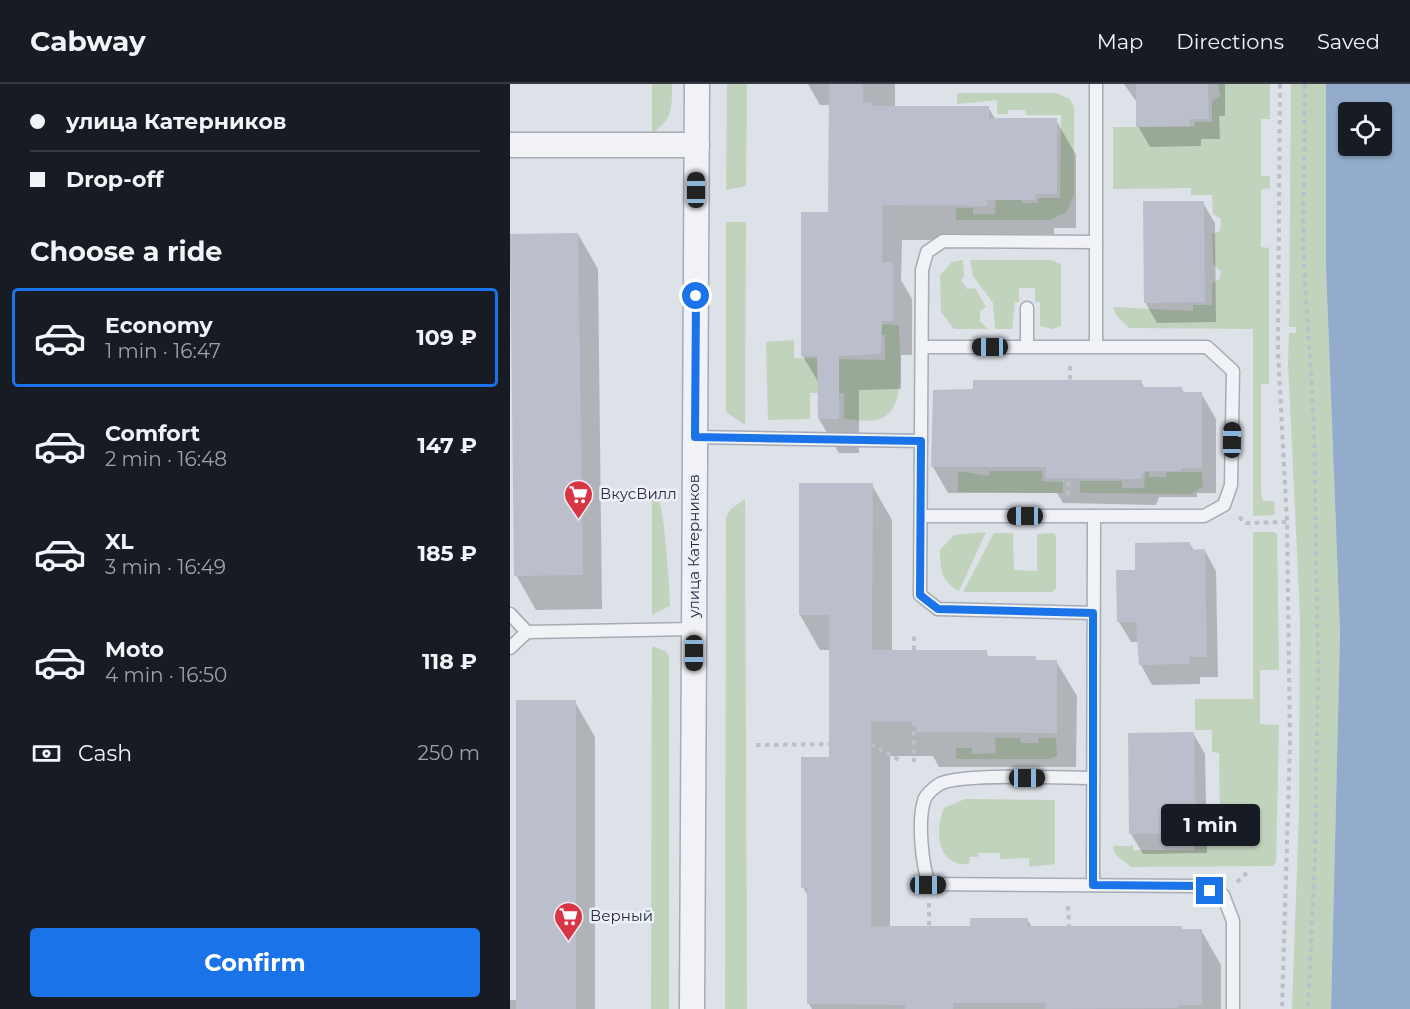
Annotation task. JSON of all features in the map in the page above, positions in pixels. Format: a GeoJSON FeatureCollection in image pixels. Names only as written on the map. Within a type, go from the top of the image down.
{"type":"FeatureCollection","features":[{"type":"Feature","properties":{"kind":"street","name":"улица Катерников"},"geometry":{"type":"LineString","coordinates":[[692,1009],[697,84]]}},
{"type":"Feature","properties":{"kind":"street"},"geometry":{"type":"LineString","coordinates":[[510,145],[696,145]]}},
{"type":"Feature","properties":{"kind":"lane"},"geometry":{"type":"LineString","coordinates":[[1096,84],[1096,347]]}},
{"type":"Feature","properties":{"kind":"lane"},"geometry":{"type":"LineString","coordinates":[[1093,613],[938,609],[920,595],[921,347],[922,270],[927,252],[943,241],[1096,242]]}},
{"type":"Feature","properties":{"kind":"lane"},"geometry":{"type":"LineString","coordinates":[[1027,308],[1027,347]]}},
{"type":"Feature","properties":{"kind":"lane"},"geometry":{"type":"LineString","coordinates":[[921,347],[1207,347],[1233,370],[1231,485],[1224,505],[1204,516],[921,516]]}},
{"type":"Feature","properties":{"kind":"lane"},"geometry":{"type":"LineString","coordinates":[[695,437],[921,441]]}},
{"type":"Feature","properties":{"kind":"lane"},"geometry":{"type":"LineString","coordinates":[[1093,885],[1094,516]]}},
{"type":"Feature","properties":{"kind":"lane"},"geometry":{"type":"LineString","coordinates":[[510,614],[527,632]]}},
{"type":"Feature","properties":{"kind":"lane"},"geometry":{"type":"LineString","coordinates":[[510,648],[527,632],[694,629]]}},
{"type":"Feature","properties":{"kind":"lane"},"geometry":{"type":"LineString","coordinates":[[1092,778],[967,778],[939,784],[925,798],[923,867],[928,885],[1197,886],[1223,895],[1233,921],[1233,1009]]}},
{"type":"Feature","properties":{"kind":"path"},"geometry":{"type":"LineString","coordinates":[[1280,84],[1278,352],[1287,522],[1290,743],[1282,1009]]}},
{"type":"Feature","properties":{"kind":"path"},"geometry":{"type":"LineString","coordinates":[[1305,84],[1303,249],[1314,424],[1318,670],[1315,858],[1308,1009]]}},
{"type":"Feature","properties":{"kind":"path"},"geometry":{"type":"LineString","coordinates":[[1070,365],[1070,380]]}},
{"type":"Feature","properties":{"kind":"path"},"geometry":{"type":"LineString","coordinates":[[1066,501],[1069,478]]}},
{"type":"Feature","properties":{"kind":"path"},"geometry":{"type":"LineString","coordinates":[[1246,523],[1287,522]]}},
{"type":"Feature","properties":{"kind":"path"},"geometry":{"type":"LineString","coordinates":[[914,650],[915,632]]}},
{"type":"Feature","properties":{"kind":"path"},"geometry":{"type":"LineString","coordinates":[[914,722],[914,762]]}},
{"type":"Feature","properties":{"kind":"path"},"geometry":{"type":"LineString","coordinates":[[756,745],[829,744]]}},
{"type":"Feature","properties":{"kind":"path"},"geometry":{"type":"LineString","coordinates":[[871,744],[901,761]]}},
{"type":"Feature","properties":{"kind":"path"},"geometry":{"type":"LineString","coordinates":[[928,899],[929,926]]}},
{"type":"Feature","properties":{"kind":"path"},"geometry":{"type":"LineString","coordinates":[[1068,899],[1069,926]]}},
{"type":"Feature","properties":{"kind":"green space"},"geometry":{"type":"Polygon","coordinates":[[[652,84],[672,84],[672,92],[668,118],[652,133],[652,84]]]}},
{"type":"Feature","properties":{"kind":"green space"},"geometry":{"type":"Polygon","coordinates":[[[727,84],[747,84],[746,186],[726,190],[727,84]]]}},
{"type":"Feature","properties":{"kind":"green space"},"geometry":{"type":"Polygon","coordinates":[[[1218,84],[1270,84],[1270,119],[1261,119],[1261,176],[1270,176],[1270,188],[1261,189],[1261,247],[1269,248],[1269,384],[1261,384],[1261,493],[1263,501],[1274,501],[1275,515],[1253,516],[1253,329],[1129,328],[1116,315],[1113,307],[1193,311],[1193,305],[1212,305],[1212,283],[1219,279],[1221,272],[1213,264],[1212,234],[1220,231],[1221,219],[1213,214],[1212,195],[1191,195],[1191,188],[1113,189],[1113,127],[1194,127],[1195,122],[1212,122],[1212,101],[1220,96],[1218,84]]]}},
{"type":"Feature","properties":{"kind":"green space"},"geometry":{"type":"Polygon","coordinates":[[[1291,84],[1326,84],[1326,267],[1340,633],[1331,1009],[1292,1009],[1299,812],[1300,616],[1288,363],[1289,333],[1296,333],[1296,327],[1289,327],[1291,84]]]}},
{"type":"Feature","properties":{"kind":"green space"},"geometry":{"type":"Polygon","coordinates":[[[957,93],[1056,93],[1070,99],[1074,107],[1074,195],[1067,212],[1049,220],[956,220],[956,208],[973,208],[973,214],[995,214],[996,198],[1021,198],[1022,203],[1038,203],[1038,198],[1060,198],[1061,115],[1026,115],[1025,110],[1008,110],[1008,114],[997,114],[997,100],[957,104],[957,93]]]}},
{"type":"Feature","properties":{"kind":"green space"},"geometry":{"type":"Polygon","coordinates":[[[726,222],[746,222],[745,425],[726,412],[726,222]]]}},
{"type":"Feature","properties":{"kind":"green space"},"geometry":{"type":"Polygon","coordinates":[[[963,260],[964,277],[961,280],[967,289],[975,288],[986,307],[980,311],[980,321],[988,329],[954,329],[941,312],[940,275],[952,262],[963,260]]]}},
{"type":"Feature","properties":{"kind":"green space"},"geometry":{"type":"Polygon","coordinates":[[[970,260],[1051,260],[1061,264],[1061,326],[1052,329],[1040,326],[1040,302],[1035,302],[1035,288],[1019,288],[1019,302],[1015,302],[1012,329],[995,329],[993,303],[973,276],[970,260]]]}},
{"type":"Feature","properties":{"kind":"green space"},"geometry":{"type":"Polygon","coordinates":[[[879,324],[899,325],[901,363],[899,391],[889,413],[875,420],[844,419],[844,393],[810,393],[810,419],[768,420],[766,342],[794,340],[794,358],[885,360],[885,335],[879,335],[879,324]]]}},
{"type":"Feature","properties":{"kind":"green space"},"geometry":{"type":"Polygon","coordinates":[[[958,471],[989,476],[990,471],[1042,471],[1042,481],[1063,482],[1063,493],[958,492],[958,471]]]}},
{"type":"Feature","properties":{"kind":"green space"},"geometry":{"type":"Polygon","coordinates":[[[1145,472],[1149,472],[1149,477],[1166,477],[1166,472],[1202,472],[1203,487],[1190,494],[1080,493],[1080,481],[1122,481],[1122,488],[1144,488],[1145,472]]]}},
{"type":"Feature","properties":{"kind":"green space"},"geometry":{"type":"Polygon","coordinates":[[[652,494],[659,501],[663,519],[670,606],[652,615],[652,494]]]}},
{"type":"Feature","properties":{"kind":"green space"},"geometry":{"type":"Polygon","coordinates":[[[745,499],[747,1009],[725,1009],[726,517],[731,509],[745,499]]]}},
{"type":"Feature","properties":{"kind":"green space"},"geometry":{"type":"Polygon","coordinates":[[[986,532],[959,591],[945,579],[940,563],[940,550],[954,535],[986,532]]]}},
{"type":"Feature","properties":{"kind":"green space"},"geometry":{"type":"Polygon","coordinates":[[[1253,532],[1277,534],[1279,670],[1260,670],[1260,724],[1279,725],[1276,862],[1273,866],[1131,867],[1115,854],[1113,846],[1133,846],[1133,850],[1194,850],[1194,845],[1212,844],[1212,823],[1220,822],[1219,753],[1212,752],[1212,730],[1195,730],[1195,699],[1253,699],[1253,532]]]}},
{"type":"Feature","properties":{"kind":"green space"},"geometry":{"type":"Polygon","coordinates":[[[994,533],[1013,533],[1014,570],[1037,571],[1037,534],[1053,533],[1056,536],[1056,589],[1052,592],[963,592],[994,533]]]}},
{"type":"Feature","properties":{"kind":"green space"},"geometry":{"type":"Polygon","coordinates":[[[652,646],[665,651],[669,656],[669,1009],[651,1009],[652,646]]]}},
{"type":"Feature","properties":{"kind":"green space"},"geometry":{"type":"Polygon","coordinates":[[[995,738],[1020,738],[1021,743],[1038,743],[1038,738],[1056,738],[1057,756],[1049,759],[956,759],[956,748],[972,748],[972,754],[996,753],[995,738]]]}},
{"type":"Feature","properties":{"kind":"green space"},"geometry":{"type":"Polygon","coordinates":[[[965,799],[1055,800],[1055,864],[1029,867],[1029,858],[1000,859],[1000,853],[978,853],[978,857],[970,857],[969,864],[950,860],[944,853],[939,836],[941,817],[944,808],[965,799]]]}},
{"type":"Feature","properties":{"kind":"water"},"geometry":{"type":"Polygon","coordinates":[[[1326,84],[1410,84],[1410,1009],[1331,1009],[1340,633],[1326,267],[1326,84]]]}},
{"type":"Feature","properties":{"kind":"building"},"geometry":{"type":"Polygon","coordinates":[[[829,84],[863,84],[863,102],[872,102],[872,106],[989,106],[989,118],[1057,118],[1057,194],[1035,194],[1035,200],[987,200],[987,206],[883,205],[882,262],[893,262],[893,321],[882,321],[881,354],[839,356],[839,419],[818,419],[817,356],[801,356],[801,212],[828,212],[829,84]]]}},
{"type":"Feature","properties":{"kind":"building"},"geometry":{"type":"Polygon","coordinates":[[[1136,84],[1208,84],[1209,119],[1190,119],[1190,126],[1136,127],[1136,84]]]}},
{"type":"Feature","properties":{"kind":"building"},"geometry":{"type":"Polygon","coordinates":[[[1143,201],[1204,201],[1205,302],[1144,303],[1143,201]]]}},
{"type":"Feature","properties":{"kind":"building"},"geometry":{"type":"Polygon","coordinates":[[[578,233],[583,575],[514,576],[510,234],[578,233]]]}},
{"type":"Feature","properties":{"kind":"building"},"geometry":{"type":"Polygon","coordinates":[[[973,380],[1142,380],[1142,387],[1182,387],[1182,392],[1202,392],[1202,468],[1182,468],[1182,471],[1144,471],[1141,479],[1046,478],[1046,467],[931,467],[933,390],[973,389],[973,380]]]}},
{"type":"Feature","properties":{"kind":"building"},"geometry":{"type":"Polygon","coordinates":[[[799,483],[873,483],[872,650],[987,650],[987,656],[1036,656],[1036,660],[1057,660],[1057,733],[917,732],[916,722],[871,722],[871,926],[970,926],[970,918],[1028,918],[1028,926],[1182,926],[1182,929],[1202,929],[1202,1005],[1179,1005],[1179,1008],[1045,1009],[1045,1003],[953,1003],[953,1009],[905,1009],[905,1005],[807,1004],[807,888],[801,888],[801,757],[829,757],[829,615],[799,615],[799,483]]]}},
{"type":"Feature","properties":{"kind":"building"},"geometry":{"type":"Polygon","coordinates":[[[1190,542],[1191,550],[1205,549],[1207,657],[1189,657],[1190,664],[1139,665],[1136,622],[1117,622],[1116,570],[1135,570],[1135,543],[1190,542]]]}},
{"type":"Feature","properties":{"kind":"building"},"geometry":{"type":"Polygon","coordinates":[[[516,700],[576,700],[576,1009],[516,1009],[516,700]]]}},
{"type":"Feature","properties":{"kind":"building"},"geometry":{"type":"Polygon","coordinates":[[[1194,732],[1196,833],[1129,834],[1128,733],[1194,732]]]}},
{"type":"Feature","properties":{"kind":"place","name":"ВкусВилл"},"geometry":{"type":"Point","coordinates":[579,520]}},
{"type":"Feature","properties":{"kind":"place","name":"Верный"},"geometry":{"type":"Point","coordinates":[569,942]}},
{"type":"Feature","properties":{"kind":"route"},"geometry":{"type":"LineString","coordinates":[[696,296],[695,437],[921,441],[920,595],[938,609],[1093,613],[1093,885],[1197,886],[1210,891]]}}]}
